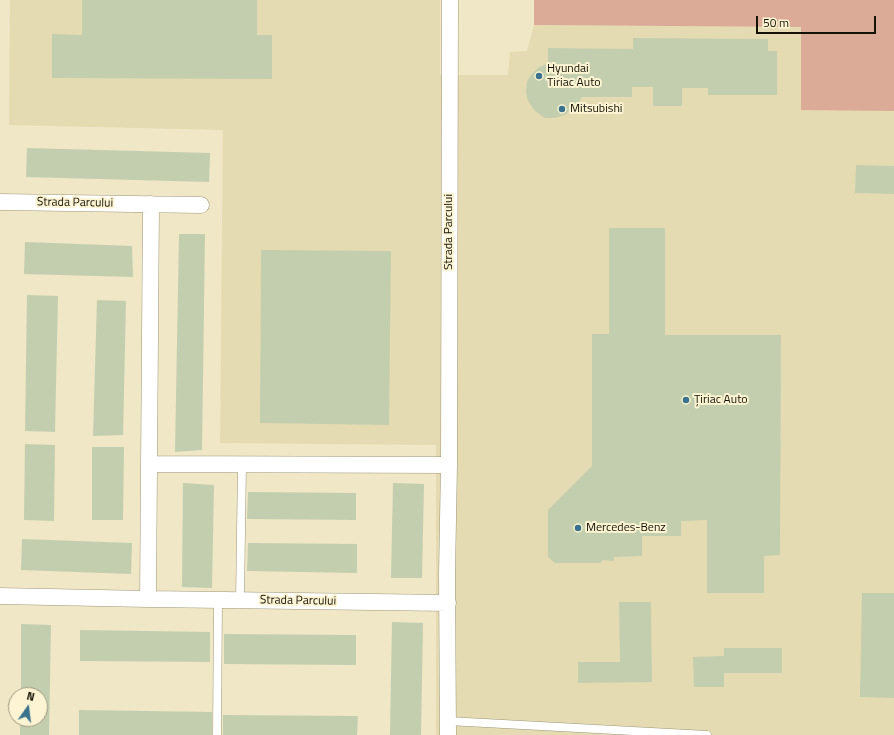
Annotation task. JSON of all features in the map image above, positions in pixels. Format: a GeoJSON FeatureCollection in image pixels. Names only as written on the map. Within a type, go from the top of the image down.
{"type":"FeatureCollection","features":[{"type":"Feature","properties":{"kind":"street","name":"Strada Parcului"},"geometry":{"type":"LineString","coordinates":[[448,728],[447,574],[449,465],[450,0]]}},
{"type":"Feature","properties":{"kind":"street","name":"Strada Parcului"},"geometry":{"type":"LineString","coordinates":[[0,202],[201,205]]}},
{"type":"Feature","properties":{"kind":"street"},"geometry":{"type":"LineString","coordinates":[[148,599],[151,204]]}},
{"type":"Feature","properties":{"kind":"street"},"geometry":{"type":"LineString","coordinates":[[150,464],[449,465]]}},
{"type":"Feature","properties":{"kind":"street","name":"Strada Parcului"},"geometry":{"type":"LineString","coordinates":[[0,596],[448,602]]}},
{"type":"Feature","properties":{"kind":"lane"},"geometry":{"type":"LineString","coordinates":[[240,600],[242,464]]}},
{"type":"Feature","properties":{"kind":"lane"},"geometry":{"type":"LineString","coordinates":[[217,735],[218,600]]}},
{"type":"Feature","properties":{"kind":"lane"},"geometry":{"type":"LineString","coordinates":[[448,728],[707,735]]}},
{"type":"Feature","properties":{"kind":"shaded area"},"geometry":{"type":"Polygon","coordinates":[[[10,0],[440,0],[440,75],[508,75],[510,52],[527,51],[534,25],[802,27],[894,110],[894,735],[436,735],[436,445],[220,443],[223,130],[9,125],[10,0]]]}},
{"type":"Feature","properties":{"kind":"shaded area"},"geometry":{"type":"Polygon","coordinates":[[[534,0],[894,0],[894,111],[801,110],[801,27],[534,25],[534,0]]]}},
{"type":"Feature","properties":{"kind":"building"},"geometry":{"type":"Polygon","coordinates":[[[82,0],[257,0],[257,35],[272,35],[272,79],[52,78],[52,34],[82,35],[82,0]]]}},
{"type":"Feature","properties":{"kind":"building"},"geometry":{"type":"Polygon","coordinates":[[[633,38],[768,39],[768,51],[777,51],[777,95],[708,95],[708,88],[682,88],[682,106],[653,106],[653,87],[632,87],[632,97],[582,97],[578,104],[565,115],[555,118],[545,118],[535,111],[528,101],[526,92],[527,82],[530,76],[538,68],[548,63],[548,48],[633,49],[633,38]]]}},
{"type":"Feature","properties":{"kind":"building"},"geometry":{"type":"Polygon","coordinates":[[[27,148],[210,153],[209,182],[26,177],[27,148]]]}},
{"type":"Feature","properties":{"kind":"building"},"geometry":{"type":"Polygon","coordinates":[[[856,165],[894,166],[894,194],[855,193],[856,165]]]}},
{"type":"Feature","properties":{"kind":"building","name":"Țiriac Auto"},"geometry":{"type":"Polygon","coordinates":[[[609,228],[665,228],[665,335],[781,335],[780,555],[764,556],[764,593],[707,593],[707,520],[681,521],[681,536],[642,536],[642,556],[614,557],[614,561],[603,560],[600,563],[555,563],[548,557],[548,510],[592,466],[592,334],[609,334],[609,228]]]}},
{"type":"Feature","properties":{"kind":"building"},"geometry":{"type":"Polygon","coordinates":[[[179,234],[205,234],[202,450],[175,452],[179,234]]]}},
{"type":"Feature","properties":{"kind":"building"},"geometry":{"type":"Polygon","coordinates":[[[25,242],[132,246],[133,277],[24,274],[25,242]]]}},
{"type":"Feature","properties":{"kind":"building"},"geometry":{"type":"Polygon","coordinates":[[[261,250],[391,251],[389,425],[260,423],[261,250]]]}},
{"type":"Feature","properties":{"kind":"building"},"geometry":{"type":"Polygon","coordinates":[[[27,295],[58,296],[55,432],[25,431],[27,295]]]}},
{"type":"Feature","properties":{"kind":"building"},"geometry":{"type":"Polygon","coordinates":[[[97,300],[126,301],[123,435],[93,436],[97,300]]]}},
{"type":"Feature","properties":{"kind":"building"},"geometry":{"type":"Polygon","coordinates":[[[25,444],[55,445],[54,521],[24,520],[25,444]]]}},
{"type":"Feature","properties":{"kind":"building"},"geometry":{"type":"Polygon","coordinates":[[[92,447],[124,447],[123,520],[92,520],[92,447]]]}},
{"type":"Feature","properties":{"kind":"building"},"geometry":{"type":"Polygon","coordinates":[[[183,483],[214,485],[212,588],[182,587],[183,483]]]}},
{"type":"Feature","properties":{"kind":"building"},"geometry":{"type":"Polygon","coordinates":[[[393,483],[424,484],[422,578],[391,578],[393,483]]]}},
{"type":"Feature","properties":{"kind":"building"},"geometry":{"type":"Polygon","coordinates":[[[248,492],[356,493],[356,520],[247,519],[248,492]]]}},
{"type":"Feature","properties":{"kind":"building"},"geometry":{"type":"Polygon","coordinates":[[[22,539],[132,543],[131,574],[21,570],[22,539]]]}},
{"type":"Feature","properties":{"kind":"building"},"geometry":{"type":"Polygon","coordinates":[[[248,543],[357,544],[357,573],[247,571],[248,543]]]}},
{"type":"Feature","properties":{"kind":"building"},"geometry":{"type":"Polygon","coordinates":[[[862,593],[894,593],[894,698],[860,697],[862,593]]]}},
{"type":"Feature","properties":{"kind":"building"},"geometry":{"type":"Polygon","coordinates":[[[619,602],[651,602],[652,682],[578,683],[578,662],[620,662],[619,602]]]}},
{"type":"Feature","properties":{"kind":"building"},"geometry":{"type":"Polygon","coordinates":[[[392,622],[423,623],[421,735],[390,735],[392,622]]]}},
{"type":"Feature","properties":{"kind":"building"},"geometry":{"type":"Polygon","coordinates":[[[21,624],[51,625],[49,735],[20,735],[20,727],[48,727],[48,687],[21,687],[21,624]]]}},
{"type":"Feature","properties":{"kind":"building"},"geometry":{"type":"Polygon","coordinates":[[[80,630],[210,632],[210,662],[80,661],[80,630]]]}},
{"type":"Feature","properties":{"kind":"building"},"geometry":{"type":"Polygon","coordinates":[[[224,634],[356,635],[356,665],[224,664],[224,634]]]}},
{"type":"Feature","properties":{"kind":"building"},"geometry":{"type":"Polygon","coordinates":[[[724,648],[782,648],[782,673],[724,673],[724,687],[694,687],[693,657],[724,656],[724,648]]]}},
{"type":"Feature","properties":{"kind":"building"},"geometry":{"type":"Polygon","coordinates":[[[79,710],[212,712],[212,735],[79,735],[79,710]]]}},
{"type":"Feature","properties":{"kind":"building"},"geometry":{"type":"Polygon","coordinates":[[[223,715],[358,716],[357,735],[223,735],[223,715]]]}},
{"type":"Feature","properties":{"kind":"place","name":"Hyundai Tiriac Auto"},"geometry":{"type":"Point","coordinates":[539,76]}},
{"type":"Feature","properties":{"kind":"place","name":"Mitsubishi"},"geometry":{"type":"Point","coordinates":[562,109]}},
{"type":"Feature","properties":{"kind":"place","name":"Țiriac Auto"},"geometry":{"type":"Point","coordinates":[686,400]}},
{"type":"Feature","properties":{"kind":"place","name":"Mercedes-Benz"},"geometry":{"type":"Point","coordinates":[578,528]}}]}
